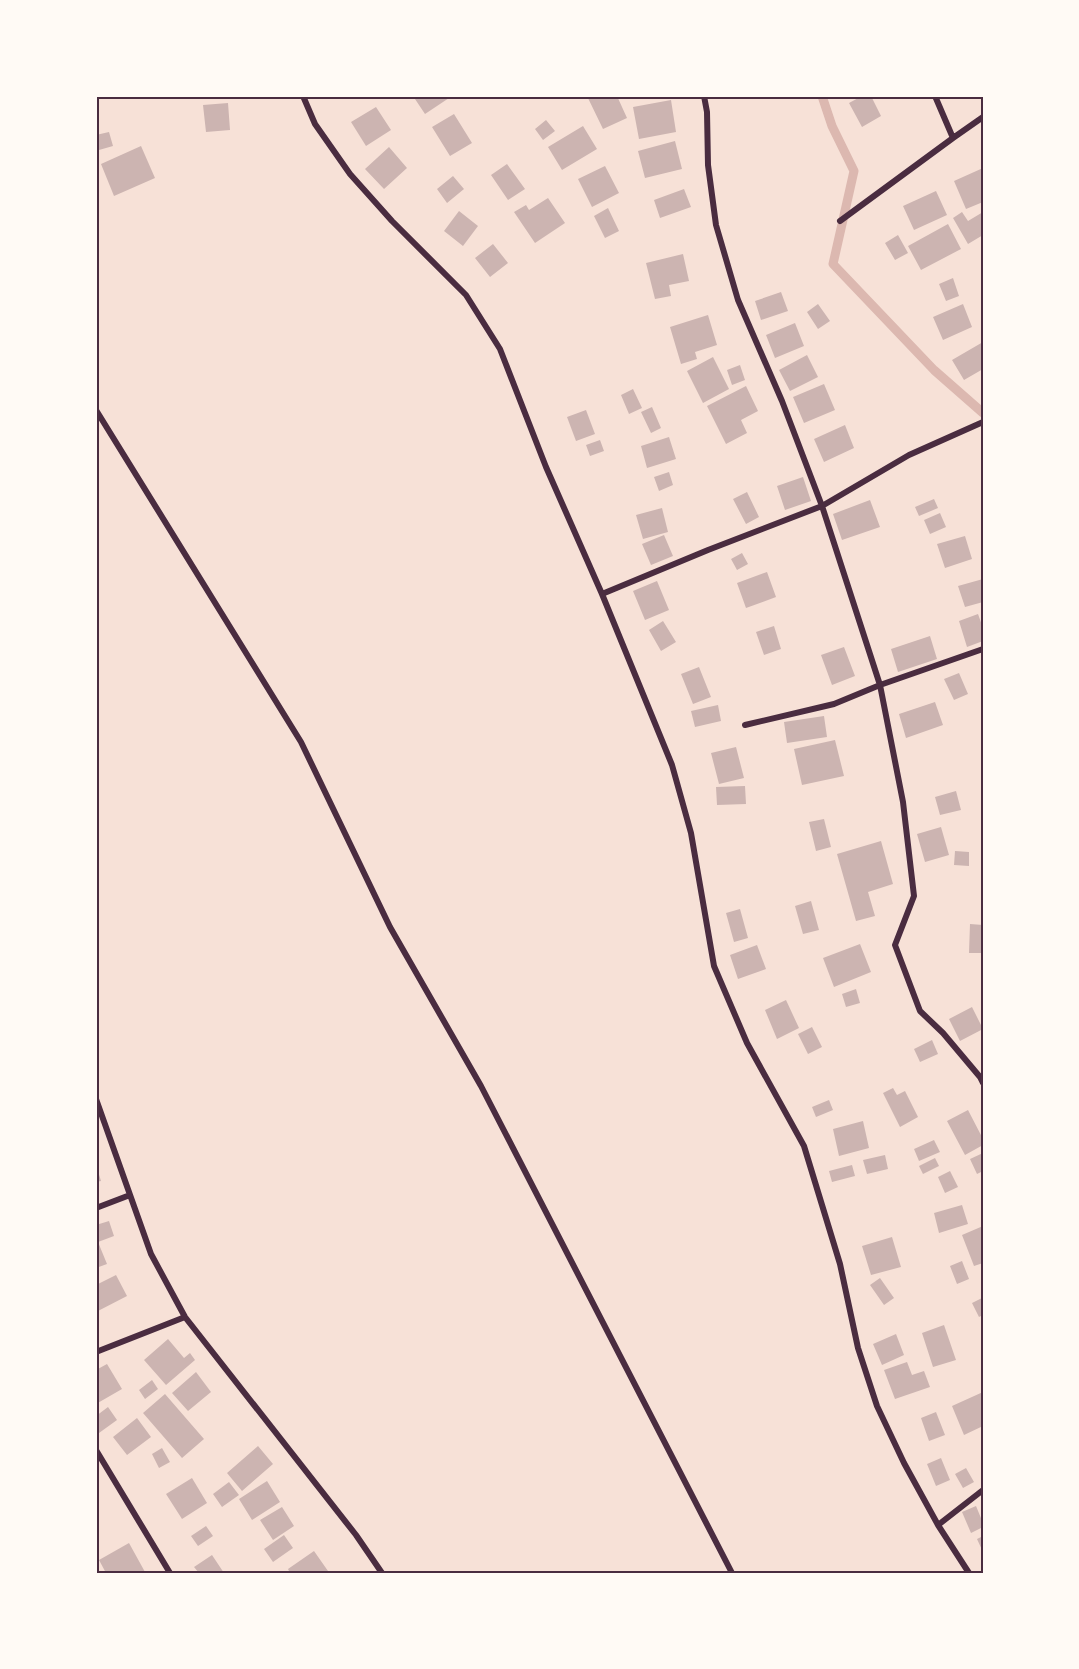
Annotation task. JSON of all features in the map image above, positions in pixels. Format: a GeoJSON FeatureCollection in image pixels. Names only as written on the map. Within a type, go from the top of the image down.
{"type":"FeatureCollection","features":[{"type":"Feature","properties":{"kind":"street"},"geometry":{"type":"LineString","coordinates":[[303,96],[315,124],[350,174],[392,221],[465,295],[500,349],[546,467],[602,594],[672,765],[691,833],[714,966],[747,1043],[804,1146],[840,1264],[858,1348],[877,1406],[904,1463],[938,1525],[969,1573]]}},
{"type":"Feature","properties":{"kind":"street"},"geometry":{"type":"LineString","coordinates":[[704,96],[707,112],[708,165],[716,225],[738,300],[782,401],[822,506],[880,685],[903,802],[914,896],[895,945],[920,1011],[943,1033],[983,1083]]}},
{"type":"Feature","properties":{"kind":"street"},"geometry":{"type":"LineString","coordinates":[[935,96],[953,138]]}},
{"type":"Feature","properties":{"kind":"street"},"geometry":{"type":"LineString","coordinates":[[840,221],[983,117]]}},
{"type":"Feature","properties":{"kind":"street"},"geometry":{"type":"LineString","coordinates":[[96,410],[301,742],[390,927],[481,1086],[732,1573]]}},
{"type":"Feature","properties":{"kind":"street"},"geometry":{"type":"LineString","coordinates":[[602,594],[822,506],[909,455],[983,422]]}},
{"type":"Feature","properties":{"kind":"street"},"geometry":{"type":"LineString","coordinates":[[745,725],[834,704],[880,685],[983,649]]}},
{"type":"Feature","properties":{"kind":"street"},"geometry":{"type":"LineString","coordinates":[[96,1099],[151,1254],[185,1317],[349,1526],[382,1573]]}},
{"type":"Feature","properties":{"kind":"street"},"geometry":{"type":"LineString","coordinates":[[96,1208],[130,1195]]}},
{"type":"Feature","properties":{"kind":"street"},"geometry":{"type":"LineString","coordinates":[[96,1352],[185,1317]]}},
{"type":"Feature","properties":{"kind":"street"},"geometry":{"type":"LineString","coordinates":[[96,1450],[170,1573]]}},
{"type":"Feature","properties":{"kind":"street"},"geometry":{"type":"LineString","coordinates":[[938,1525],[983,1490]]}},
{"type":"Feature","properties":{"kind":"building"},"geometry":{"type":"Polygon","coordinates":[[[413,96],[452,96],[425,114],[413,96]]]}},
{"type":"Feature","properties":{"kind":"building"},"geometry":{"type":"Polygon","coordinates":[[[587,96],[617,96],[627,118],[603,129],[587,96]]]}},
{"type":"Feature","properties":{"kind":"building"},"geometry":{"type":"Polygon","coordinates":[[[862,96],[871,96],[881,116],[862,127],[849,103],[862,96]]]}},
{"type":"Feature","properties":{"kind":"building"},"geometry":{"type":"Polygon","coordinates":[[[671,100],[676,132],[639,139],[633,107],[671,100]]]}},
{"type":"Feature","properties":{"kind":"building"},"geometry":{"type":"Polygon","coordinates":[[[228,103],[230,130],[206,132],[203,105],[228,103]]]}},
{"type":"Feature","properties":{"kind":"building"},"geometry":{"type":"Polygon","coordinates":[[[376,107],[391,130],[366,146],[351,122],[376,107]]]}},
{"type":"Feature","properties":{"kind":"building"},"geometry":{"type":"Polygon","coordinates":[[[454,114],[472,143],[450,156],[432,127],[454,114]]]}},
{"type":"Feature","properties":{"kind":"building"},"geometry":{"type":"Polygon","coordinates":[[[546,120],[555,131],[543,140],[535,129],[546,120]]]}},
{"type":"Feature","properties":{"kind":"building"},"geometry":{"type":"Polygon","coordinates":[[[583,126],[597,149],[562,170],[548,147],[583,126]]]}},
{"type":"Feature","properties":{"kind":"building"},"geometry":{"type":"Polygon","coordinates":[[[109,132],[113,146],[99,150],[96,135],[109,132]]]}},
{"type":"Feature","properties":{"kind":"building"},"geometry":{"type":"Polygon","coordinates":[[[675,141],[682,169],[645,178],[638,151],[675,141]]]}},
{"type":"Feature","properties":{"kind":"building"},"geometry":{"type":"Polygon","coordinates":[[[141,146],[155,178],[114,196],[101,164],[141,146]]]}},
{"type":"Feature","properties":{"kind":"building"},"geometry":{"type":"Polygon","coordinates":[[[389,147],[407,168],[384,189],[365,169],[389,147]]]}},
{"type":"Feature","properties":{"kind":"building"},"geometry":{"type":"Polygon","coordinates":[[[507,164],[525,189],[508,200],[491,175],[507,164]]]}},
{"type":"Feature","properties":{"kind":"building"},"geometry":{"type":"Polygon","coordinates":[[[605,166],[619,193],[592,207],[578,179],[605,166]]]}},
{"type":"Feature","properties":{"kind":"building"},"geometry":{"type":"Polygon","coordinates":[[[983,168],[983,202],[966,209],[954,181],[983,168]]]}},
{"type":"Feature","properties":{"kind":"building"},"geometry":{"type":"Polygon","coordinates":[[[453,176],[464,189],[447,203],[437,189],[453,176]]]}},
{"type":"Feature","properties":{"kind":"building"},"geometry":{"type":"Polygon","coordinates":[[[684,189],[691,207],[660,218],[654,200],[684,189]]]}},
{"type":"Feature","properties":{"kind":"building"},"geometry":{"type":"Polygon","coordinates":[[[936,191],[947,215],[914,230],[903,206],[936,191]]]}},
{"type":"Feature","properties":{"kind":"building"},"geometry":{"type":"Polygon","coordinates":[[[548,198],[565,223],[535,243],[514,212],[526,205],[529,210],[548,198]]]}},
{"type":"Feature","properties":{"kind":"building"},"geometry":{"type":"Polygon","coordinates":[[[608,208],[619,231],[605,238],[594,216],[608,208]]]}},
{"type":"Feature","properties":{"kind":"building"},"geometry":{"type":"Polygon","coordinates":[[[459,211],[478,226],[463,246],[444,231],[459,211]]]}},
{"type":"Feature","properties":{"kind":"building"},"geometry":{"type":"Polygon","coordinates":[[[962,212],[968,221],[983,212],[983,235],[968,244],[953,218],[962,212]]]}},
{"type":"Feature","properties":{"kind":"building"},"geometry":{"type":"Polygon","coordinates":[[[948,224],[961,249],[921,270],[908,246],[948,224]]]}},
{"type":"Feature","properties":{"kind":"building"},"geometry":{"type":"Polygon","coordinates":[[[898,235],[908,253],[895,260],[885,243],[898,235]]]}},
{"type":"Feature","properties":{"kind":"building"},"geometry":{"type":"Polygon","coordinates":[[[493,244],[508,263],[490,277],[475,258],[493,244]]]}},
{"type":"Feature","properties":{"kind":"building"},"geometry":{"type":"Polygon","coordinates":[[[683,254],[689,281],[669,285],[671,296],[655,299],[646,263],[683,254]]]}},
{"type":"Feature","properties":{"kind":"building"},"geometry":{"type":"Polygon","coordinates":[[[953,278],[959,296],[946,301],[939,284],[953,278]]]}},
{"type":"Feature","properties":{"kind":"building"},"geometry":{"type":"Polygon","coordinates":[[[781,292],[788,311],[761,320],[755,301],[781,292]]]}},
{"type":"Feature","properties":{"kind":"building"},"geometry":{"type":"Polygon","coordinates":[[[818,304],[830,321],[818,329],[807,312],[818,304]]]}},
{"type":"Feature","properties":{"kind":"building"},"geometry":{"type":"Polygon","coordinates":[[[963,304],[972,327],[943,340],[933,317],[963,304]]]}},
{"type":"Feature","properties":{"kind":"building"},"geometry":{"type":"Polygon","coordinates":[[[708,315],[717,345],[695,352],[697,359],[681,364],[670,327],[708,315]]]}},
{"type":"Feature","properties":{"kind":"building"},"geometry":{"type":"Polygon","coordinates":[[[795,323],[804,346],[775,358],[766,335],[795,323]]]}},
{"type":"Feature","properties":{"kind":"building"},"geometry":{"type":"Polygon","coordinates":[[[983,342],[983,369],[964,380],[952,360],[983,342]]]}},
{"type":"Feature","properties":{"kind":"building"},"geometry":{"type":"Polygon","coordinates":[[[807,355],[818,377],[790,391],[779,370],[807,355]]]}},
{"type":"Feature","properties":{"kind":"building"},"geometry":{"type":"Polygon","coordinates":[[[713,357],[729,389],[703,403],[687,371],[713,357]]]}},
{"type":"Feature","properties":{"kind":"building"},"geometry":{"type":"Polygon","coordinates":[[[740,365],[745,380],[732,385],[727,370],[740,365]]]}},
{"type":"Feature","properties":{"kind":"building"},"geometry":{"type":"Polygon","coordinates":[[[824,384],[835,410],[804,423],[793,397],[824,384]]]}},
{"type":"Feature","properties":{"kind":"building"},"geometry":{"type":"Polygon","coordinates":[[[746,386],[758,411],[741,420],[747,433],[726,444],[707,406],[746,386]]]}},
{"type":"Feature","properties":{"kind":"building"},"geometry":{"type":"Polygon","coordinates":[[[633,389],[642,408],[629,414],[621,395],[633,389]]]}},
{"type":"Feature","properties":{"kind":"building"},"geometry":{"type":"Polygon","coordinates":[[[652,407],[661,428],[651,433],[641,412],[652,407]]]}},
{"type":"Feature","properties":{"kind":"building"},"geometry":{"type":"Polygon","coordinates":[[[586,410],[595,434],[576,441],[567,417],[586,410]]]}},
{"type":"Feature","properties":{"kind":"building"},"geometry":{"type":"Polygon","coordinates":[[[845,425],[854,448],[824,462],[814,439],[845,425]]]}},
{"type":"Feature","properties":{"kind":"building"},"geometry":{"type":"Polygon","coordinates":[[[669,437],[676,459],[647,468],[641,446],[669,437]]]}},
{"type":"Feature","properties":{"kind":"building"},"geometry":{"type":"Polygon","coordinates":[[[600,440],[604,451],[590,456],[586,445],[600,440]]]}},
{"type":"Feature","properties":{"kind":"building"},"geometry":{"type":"Polygon","coordinates":[[[669,472],[673,485],[659,491],[654,477],[669,472]]]}},
{"type":"Feature","properties":{"kind":"building"},"geometry":{"type":"Polygon","coordinates":[[[803,477],[811,501],[785,510],[777,486],[803,477]]]}},
{"type":"Feature","properties":{"kind":"building"},"geometry":{"type":"Polygon","coordinates":[[[747,492],[759,517],[746,524],[733,499],[747,492]]]}},
{"type":"Feature","properties":{"kind":"building"},"geometry":{"type":"Polygon","coordinates":[[[934,499],[938,508],[919,516],[915,507],[934,499]]]}},
{"type":"Feature","properties":{"kind":"building"},"geometry":{"type":"Polygon","coordinates":[[[870,500],[880,527],[842,540],[833,514],[870,500]]]}},
{"type":"Feature","properties":{"kind":"building"},"geometry":{"type":"Polygon","coordinates":[[[662,508],[668,532],[643,539],[636,515],[662,508]]]}},
{"type":"Feature","properties":{"kind":"building"},"geometry":{"type":"Polygon","coordinates":[[[940,513],[946,527],[930,534],[924,520],[940,513]]]}},
{"type":"Feature","properties":{"kind":"building"},"geometry":{"type":"Polygon","coordinates":[[[664,535],[673,556],[651,565],[642,544],[664,535]]]}},
{"type":"Feature","properties":{"kind":"building"},"geometry":{"type":"Polygon","coordinates":[[[965,536],[972,559],[945,568],[937,544],[965,536]]]}},
{"type":"Feature","properties":{"kind":"building"},"geometry":{"type":"Polygon","coordinates":[[[742,553],[748,564],[737,570],[731,559],[742,553]]]}},
{"type":"Feature","properties":{"kind":"building"},"geometry":{"type":"Polygon","coordinates":[[[767,572],[776,597],[746,608],[737,583],[767,572]]]}},
{"type":"Feature","properties":{"kind":"building"},"geometry":{"type":"Polygon","coordinates":[[[983,579],[983,602],[965,607],[958,586],[983,579]]]}},
{"type":"Feature","properties":{"kind":"building"},"geometry":{"type":"Polygon","coordinates":[[[657,581],[669,610],[645,620],[633,591],[657,581]]]}},
{"type":"Feature","properties":{"kind":"building"},"geometry":{"type":"Polygon","coordinates":[[[978,614],[983,628],[983,641],[967,647],[959,621],[978,614]]]}},
{"type":"Feature","properties":{"kind":"building"},"geometry":{"type":"Polygon","coordinates":[[[663,621],[676,642],[661,651],[649,630],[663,621]]]}},
{"type":"Feature","properties":{"kind":"building"},"geometry":{"type":"Polygon","coordinates":[[[774,626],[781,649],[764,655],[756,632],[774,626]]]}},
{"type":"Feature","properties":{"kind":"building"},"geometry":{"type":"Polygon","coordinates":[[[930,636],[937,659],[898,672],[891,649],[930,636]]]}},
{"type":"Feature","properties":{"kind":"building"},"geometry":{"type":"Polygon","coordinates":[[[844,647],[855,676],[832,685],[821,655],[844,647]]]}},
{"type":"Feature","properties":{"kind":"building"},"geometry":{"type":"Polygon","coordinates":[[[699,667],[711,697],[693,704],[681,674],[699,667]]]}},
{"type":"Feature","properties":{"kind":"building"},"geometry":{"type":"Polygon","coordinates":[[[959,673],[968,694],[954,700],[944,679],[959,673]]]}},
{"type":"Feature","properties":{"kind":"building"},"geometry":{"type":"Polygon","coordinates":[[[935,702],[943,725],[906,738],[899,714],[935,702]]]}},
{"type":"Feature","properties":{"kind":"building"},"geometry":{"type":"Polygon","coordinates":[[[718,705],[721,721],[695,727],[691,711],[718,705]]]}},
{"type":"Feature","properties":{"kind":"building"},"geometry":{"type":"Polygon","coordinates":[[[824,716],[827,737],[787,743],[784,722],[824,716]]]}},
{"type":"Feature","properties":{"kind":"building"},"geometry":{"type":"Polygon","coordinates":[[[835,740],[844,776],[802,785],[794,749],[835,740]]]}},
{"type":"Feature","properties":{"kind":"building"},"geometry":{"type":"Polygon","coordinates":[[[736,747],[744,778],[719,784],[711,753],[736,747]]]}},
{"type":"Feature","properties":{"kind":"building"},"geometry":{"type":"Polygon","coordinates":[[[745,786],[746,804],[717,805],[716,787],[745,786]]]}},
{"type":"Feature","properties":{"kind":"building"},"geometry":{"type":"Polygon","coordinates":[[[956,791],[961,810],[940,815],[935,797],[956,791]]]}},
{"type":"Feature","properties":{"kind":"building"},"geometry":{"type":"Polygon","coordinates":[[[824,819],[831,847],[816,851],[809,822],[824,819]]]}},
{"type":"Feature","properties":{"kind":"building"},"geometry":{"type":"Polygon","coordinates":[[[941,827],[949,855],[925,862],[917,834],[941,827]]]}},
{"type":"Feature","properties":{"kind":"building"},"geometry":{"type":"Polygon","coordinates":[[[881,841],[893,884],[868,892],[875,916],[856,921],[837,854],[881,841]]]}},
{"type":"Feature","properties":{"kind":"building"},"geometry":{"type":"Polygon","coordinates":[[[955,851],[969,852],[969,866],[954,865],[955,851]]]}},
{"type":"Feature","properties":{"kind":"building"},"geometry":{"type":"Polygon","coordinates":[[[811,901],[819,930],[803,934],[795,906],[811,901]]]}},
{"type":"Feature","properties":{"kind":"building"},"geometry":{"type":"Polygon","coordinates":[[[740,909],[748,938],[734,942],[726,913],[740,909]]]}},
{"type":"Feature","properties":{"kind":"building"},"geometry":{"type":"Polygon","coordinates":[[[970,924],[983,925],[983,953],[969,953],[970,924]]]}},
{"type":"Feature","properties":{"kind":"building"},"geometry":{"type":"Polygon","coordinates":[[[860,944],[871,972],[834,987],[823,958],[860,944]]]}},
{"type":"Feature","properties":{"kind":"building"},"geometry":{"type":"Polygon","coordinates":[[[757,945],[766,969],[738,979],[730,955],[757,945]]]}},
{"type":"Feature","properties":{"kind":"building"},"geometry":{"type":"Polygon","coordinates":[[[856,989],[860,1003],[846,1007],[842,994],[856,989]]]}},
{"type":"Feature","properties":{"kind":"building"},"geometry":{"type":"Polygon","coordinates":[[[786,1000],[799,1028],[777,1039],[765,1010],[786,1000]]]}},
{"type":"Feature","properties":{"kind":"building"},"geometry":{"type":"Polygon","coordinates":[[[972,1007],[983,1029],[960,1041],[949,1019],[972,1007]]]}},
{"type":"Feature","properties":{"kind":"building"},"geometry":{"type":"Polygon","coordinates":[[[812,1027],[822,1047],[808,1054],[798,1034],[812,1027]]]}},
{"type":"Feature","properties":{"kind":"building"},"geometry":{"type":"Polygon","coordinates":[[[932,1040],[938,1054],[920,1062],[914,1049],[932,1040]]]}},
{"type":"Feature","properties":{"kind":"building"},"geometry":{"type":"Polygon","coordinates":[[[893,1088],[897,1095],[905,1091],[918,1117],[900,1127],[883,1093],[893,1088]]]}},
{"type":"Feature","properties":{"kind":"building"},"geometry":{"type":"Polygon","coordinates":[[[829,1100],[833,1110],[816,1117],[812,1107],[829,1100]]]}},
{"type":"Feature","properties":{"kind":"building"},"geometry":{"type":"Polygon","coordinates":[[[968,1110],[983,1139],[983,1145],[965,1155],[947,1121],[968,1110]]]}},
{"type":"Feature","properties":{"kind":"building"},"geometry":{"type":"Polygon","coordinates":[[[863,1121],[869,1148],[839,1156],[833,1129],[863,1121]]]}},
{"type":"Feature","properties":{"kind":"building"},"geometry":{"type":"Polygon","coordinates":[[[934,1140],[940,1152],[919,1161],[914,1149],[934,1140]]]}},
{"type":"Feature","properties":{"kind":"building"},"geometry":{"type":"Polygon","coordinates":[[[983,1153],[983,1171],[977,1174],[970,1159],[983,1153]]]}},
{"type":"Feature","properties":{"kind":"building"},"geometry":{"type":"Polygon","coordinates":[[[885,1155],[888,1169],[867,1174],[863,1160],[885,1155]]]}},
{"type":"Feature","properties":{"kind":"building"},"geometry":{"type":"Polygon","coordinates":[[[935,1158],[939,1166],[923,1174],[919,1166],[935,1158]]]}},
{"type":"Feature","properties":{"kind":"building"},"geometry":{"type":"Polygon","coordinates":[[[96,1165],[101,1181],[96,1182],[96,1165]]]}},
{"type":"Feature","properties":{"kind":"building"},"geometry":{"type":"Polygon","coordinates":[[[852,1165],[855,1176],[832,1182],[829,1171],[852,1165]]]}},
{"type":"Feature","properties":{"kind":"building"},"geometry":{"type":"Polygon","coordinates":[[[950,1171],[958,1187],[945,1193],[938,1177],[950,1171]]]}},
{"type":"Feature","properties":{"kind":"building"},"geometry":{"type":"Polygon","coordinates":[[[962,1205],[968,1224],[939,1233],[934,1213],[962,1205]]]}},
{"type":"Feature","properties":{"kind":"building"},"geometry":{"type":"Polygon","coordinates":[[[109,1221],[114,1236],[98,1242],[107,1264],[96,1268],[96,1225],[109,1221]]]}},
{"type":"Feature","properties":{"kind":"building"},"geometry":{"type":"Polygon","coordinates":[[[983,1226],[983,1263],[974,1266],[962,1235],[983,1226]]]}},
{"type":"Feature","properties":{"kind":"building"},"geometry":{"type":"Polygon","coordinates":[[[892,1237],[901,1267],[871,1275],[862,1246],[892,1237]]]}},
{"type":"Feature","properties":{"kind":"building"},"geometry":{"type":"Polygon","coordinates":[[[962,1261],[969,1279],[957,1284],[950,1266],[962,1261]]]}},
{"type":"Feature","properties":{"kind":"building"},"geometry":{"type":"Polygon","coordinates":[[[116,1275],[127,1296],[96,1312],[96,1285],[116,1275]]]}},
{"type":"Feature","properties":{"kind":"building"},"geometry":{"type":"Polygon","coordinates":[[[880,1278],[894,1298],[884,1305],[870,1285],[880,1278]]]}},
{"type":"Feature","properties":{"kind":"building"},"geometry":{"type":"Polygon","coordinates":[[[982,1298],[983,1315],[979,1317],[972,1303],[982,1298]]]}},
{"type":"Feature","properties":{"kind":"building"},"geometry":{"type":"Polygon","coordinates":[[[944,1325],[956,1360],[933,1367],[922,1333],[944,1325]]]}},
{"type":"Feature","properties":{"kind":"building"},"geometry":{"type":"Polygon","coordinates":[[[896,1334],[904,1355],[882,1365],[873,1344],[896,1334]]]}},
{"type":"Feature","properties":{"kind":"building"},"geometry":{"type":"Polygon","coordinates":[[[168,1339],[184,1358],[190,1353],[195,1360],[166,1385],[144,1360],[168,1339]]]}},
{"type":"Feature","properties":{"kind":"building"},"geometry":{"type":"Polygon","coordinates":[[[907,1362],[912,1375],[924,1371],[930,1387],[895,1399],[884,1370],[907,1362]]]}},
{"type":"Feature","properties":{"kind":"building"},"geometry":{"type":"Polygon","coordinates":[[[107,1364],[122,1389],[96,1404],[96,1370],[107,1364]]]}},
{"type":"Feature","properties":{"kind":"building"},"geometry":{"type":"Polygon","coordinates":[[[196,1372],[211,1392],[188,1411],[172,1393],[196,1372]]]}},
{"type":"Feature","properties":{"kind":"building"},"geometry":{"type":"Polygon","coordinates":[[[152,1380],[158,1389],[145,1399],[139,1390],[152,1380]]]}},
{"type":"Feature","properties":{"kind":"building"},"geometry":{"type":"Polygon","coordinates":[[[983,1392],[983,1426],[964,1435],[952,1406],[983,1392]]]}},
{"type":"Feature","properties":{"kind":"building"},"geometry":{"type":"Polygon","coordinates":[[[165,1394],[204,1439],[182,1458],[143,1413],[165,1394]]]}},
{"type":"Feature","properties":{"kind":"building"},"geometry":{"type":"Polygon","coordinates":[[[108,1407],[117,1420],[99,1433],[96,1429],[96,1416],[108,1407]]]}},
{"type":"Feature","properties":{"kind":"building"},"geometry":{"type":"Polygon","coordinates":[[[936,1412],[945,1435],[929,1441],[921,1418],[936,1412]]]}},
{"type":"Feature","properties":{"kind":"building"},"geometry":{"type":"Polygon","coordinates":[[[137,1418],[151,1437],[127,1455],[113,1437],[137,1418]]]}},
{"type":"Feature","properties":{"kind":"building"},"geometry":{"type":"Polygon","coordinates":[[[258,1446],[273,1464],[242,1491],[227,1473],[258,1446]]]}},
{"type":"Feature","properties":{"kind":"building"},"geometry":{"type":"Polygon","coordinates":[[[162,1448],[170,1462],[159,1468],[152,1454],[162,1448]]]}},
{"type":"Feature","properties":{"kind":"building"},"geometry":{"type":"Polygon","coordinates":[[[941,1458],[950,1480],[936,1486],[927,1464],[941,1458]]]}},
{"type":"Feature","properties":{"kind":"building"},"geometry":{"type":"Polygon","coordinates":[[[966,1468],[974,1482],[963,1488],[955,1474],[966,1468]]]}},
{"type":"Feature","properties":{"kind":"building"},"geometry":{"type":"Polygon","coordinates":[[[192,1478],[207,1503],[182,1519],[166,1494],[192,1478]]]}},
{"type":"Feature","properties":{"kind":"building"},"geometry":{"type":"Polygon","coordinates":[[[267,1481],[280,1502],[252,1520],[239,1499],[267,1481]]]}},
{"type":"Feature","properties":{"kind":"building"},"geometry":{"type":"Polygon","coordinates":[[[229,1482],[239,1495],[222,1507],[213,1494],[229,1482]]]}},
{"type":"Feature","properties":{"kind":"building"},"geometry":{"type":"Polygon","coordinates":[[[976,1506],[983,1527],[971,1533],[962,1512],[976,1506]]]}},
{"type":"Feature","properties":{"kind":"building"},"geometry":{"type":"Polygon","coordinates":[[[282,1507],[294,1526],[273,1540],[260,1520],[282,1507]]]}},
{"type":"Feature","properties":{"kind":"building"},"geometry":{"type":"Polygon","coordinates":[[[206,1526],[213,1536],[198,1546],[191,1536],[206,1526]]]}},
{"type":"Feature","properties":{"kind":"building"},"geometry":{"type":"Polygon","coordinates":[[[284,1535],[293,1548],[273,1562],[264,1549],[284,1535]]]}},
{"type":"Feature","properties":{"kind":"building"},"geometry":{"type":"Polygon","coordinates":[[[983,1536],[983,1552],[977,1539],[983,1536]]]}},
{"type":"Feature","properties":{"kind":"building"},"geometry":{"type":"Polygon","coordinates":[[[129,1543],[145,1572],[106,1573],[99,1560],[129,1543]]]}},
{"type":"Feature","properties":{"kind":"building"},"geometry":{"type":"Polygon","coordinates":[[[314,1551],[328,1571],[326,1573],[290,1573],[288,1569],[314,1551]]]}},
{"type":"Feature","properties":{"kind":"building"},"geometry":{"type":"Polygon","coordinates":[[[212,1555],[224,1573],[199,1573],[194,1567],[212,1555]]]}},
{"type":"Feature","properties":{"kind":"waterway"},"geometry":{"type":"LineString","coordinates":[[822,96],[832,126],[854,171],[833,264],[934,370],[983,413]]}}]}
